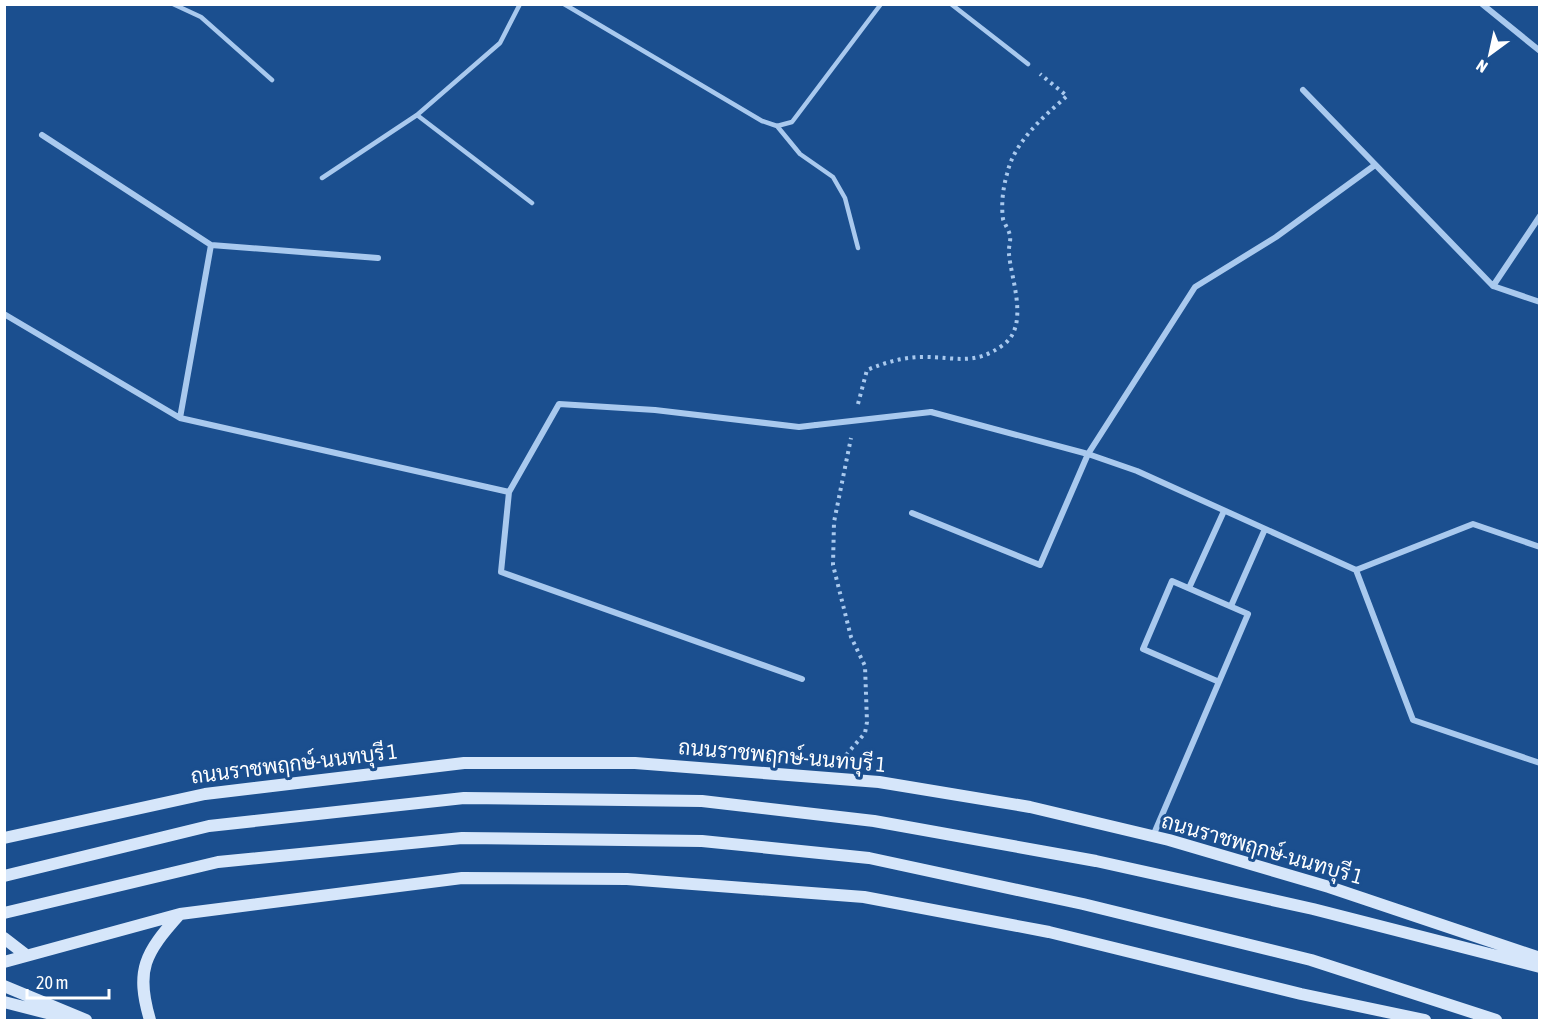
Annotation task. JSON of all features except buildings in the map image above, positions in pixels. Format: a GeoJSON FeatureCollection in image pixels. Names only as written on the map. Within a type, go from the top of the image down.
{"type":"FeatureCollection","features":[{"type":"Feature","properties":{"kind":"street"},"geometry":{"type":"LineString","coordinates":[[1482,4],[1539,51]]}},
{"type":"Feature","properties":{"kind":"street"},"geometry":{"type":"LineString","coordinates":[[1302,90],[1493,286],[1539,302]]}},
{"type":"Feature","properties":{"kind":"street"},"geometry":{"type":"LineString","coordinates":[[42,135],[211,244],[378,258]]}},
{"type":"Feature","properties":{"kind":"street"},"geometry":{"type":"LineString","coordinates":[[912,513],[1040,565],[1088,454],[1195,287],[1276,237],[1375,165]]}},
{"type":"Feature","properties":{"kind":"street"},"geometry":{"type":"LineString","coordinates":[[1493,286],[1539,216]]}},
{"type":"Feature","properties":{"kind":"street"},"geometry":{"type":"LineString","coordinates":[[180,418],[211,244]]}},
{"type":"Feature","properties":{"kind":"street"},"geometry":{"type":"LineString","coordinates":[[4,314],[180,418],[509,492]]}},
{"type":"Feature","properties":{"kind":"street"},"geometry":{"type":"LineString","coordinates":[[802,679],[501,572],[509,492],[559,404],[655,410],[799,427],[931,412],[1088,454],[1137,471],[1356,570],[1413,720],[1539,763]]}},
{"type":"Feature","properties":{"kind":"street"},"geometry":{"type":"LineString","coordinates":[[1189,588],[1224,511]]}},
{"type":"Feature","properties":{"kind":"street"},"geometry":{"type":"LineString","coordinates":[[1356,570],[1473,524],[1539,547]]}},
{"type":"Feature","properties":{"kind":"street"},"geometry":{"type":"LineString","coordinates":[[1231,606],[1265,529]]}},
{"type":"Feature","properties":{"kind":"street"},"geometry":{"type":"LineString","coordinates":[[1153,837],[1217,681],[1248,614],[1172,581],[1143,649],[1217,681]]}},
{"type":"Feature","properties":{"kind":"street","name":"ถนนราชพฤกษ์-นนทบุรี 1"},"geometry":{"type":"LineString","coordinates":[[4,838],[205,794],[464,763],[635,763],[879,782],[1030,807],[1153,837],[1329,887],[1539,958]]}},
{"type":"Feature","properties":{"kind":"street","name":"ถนนราชพฤกษ์-นนทบุรี 1"},"geometry":{"type":"LineString","coordinates":[[4,876],[209,826],[464,798],[702,801],[874,821],[1096,861],[1313,909],[1539,967]]}},
{"type":"Feature","properties":{"kind":"street"},"geometry":{"type":"LineString","coordinates":[[4,913],[218,862],[462,838],[702,841],[869,858],[1083,904],[1311,960],[1496,1020]]}},
{"type":"Feature","properties":{"kind":"street"},"geometry":{"type":"LineString","coordinates":[[4,962],[180,914],[462,879],[627,879],[864,897],[1049,932],[1301,994],[1425,1020]]}},
{"type":"Feature","properties":{"kind":"street"},"geometry":{"type":"LineString","coordinates":[[150,1020],[142,993],[143,968],[159,937],[180,914]]}},
{"type":"Feature","properties":{"kind":"street"},"geometry":{"type":"LineString","coordinates":[[4,938],[26,955]]}},
{"type":"Feature","properties":{"kind":"street"},"geometry":{"type":"LineString","coordinates":[[4,986],[86,1020]]}},
{"type":"Feature","properties":{"kind":"street"},"geometry":{"type":"LineString","coordinates":[[4,1002],[76,1020]]}},
{"type":"Feature","properties":{"kind":"lane"},"geometry":{"type":"LineString","coordinates":[[173,4],[201,17],[272,80]]}},
{"type":"Feature","properties":{"kind":"lane"},"geometry":{"type":"LineString","coordinates":[[322,178],[417,115],[500,43],[520,4]]}},
{"type":"Feature","properties":{"kind":"lane"},"geometry":{"type":"LineString","coordinates":[[564,4],[762,121],[777,126],[800,154],[833,177],[845,198],[858,248]]}},
{"type":"Feature","properties":{"kind":"lane"},"geometry":{"type":"LineString","coordinates":[[777,126],[792,122],[881,4]]}},
{"type":"Feature","properties":{"kind":"lane"},"geometry":{"type":"LineString","coordinates":[[951,4],[1028,64]]}},
{"type":"Feature","properties":{"kind":"lane"},"geometry":{"type":"LineString","coordinates":[[417,115],[532,202]]}},
{"type":"Feature","properties":{"kind":"path"},"geometry":{"type":"LineString","coordinates":[[858,407],[867,370],[888,361],[924,357],[968,361],[1005,344],[1016,325],[1018,296],[1009,254],[1010,237],[1004,220],[1002,199],[1007,172],[1015,152],[1042,118],[1067,96],[1028,64]]}},
{"type":"Feature","properties":{"kind":"path"},"geometry":{"type":"LineString","coordinates":[[846,755],[865,733],[867,722],[865,666],[849,629],[833,565],[834,522],[851,435]]}}]}
